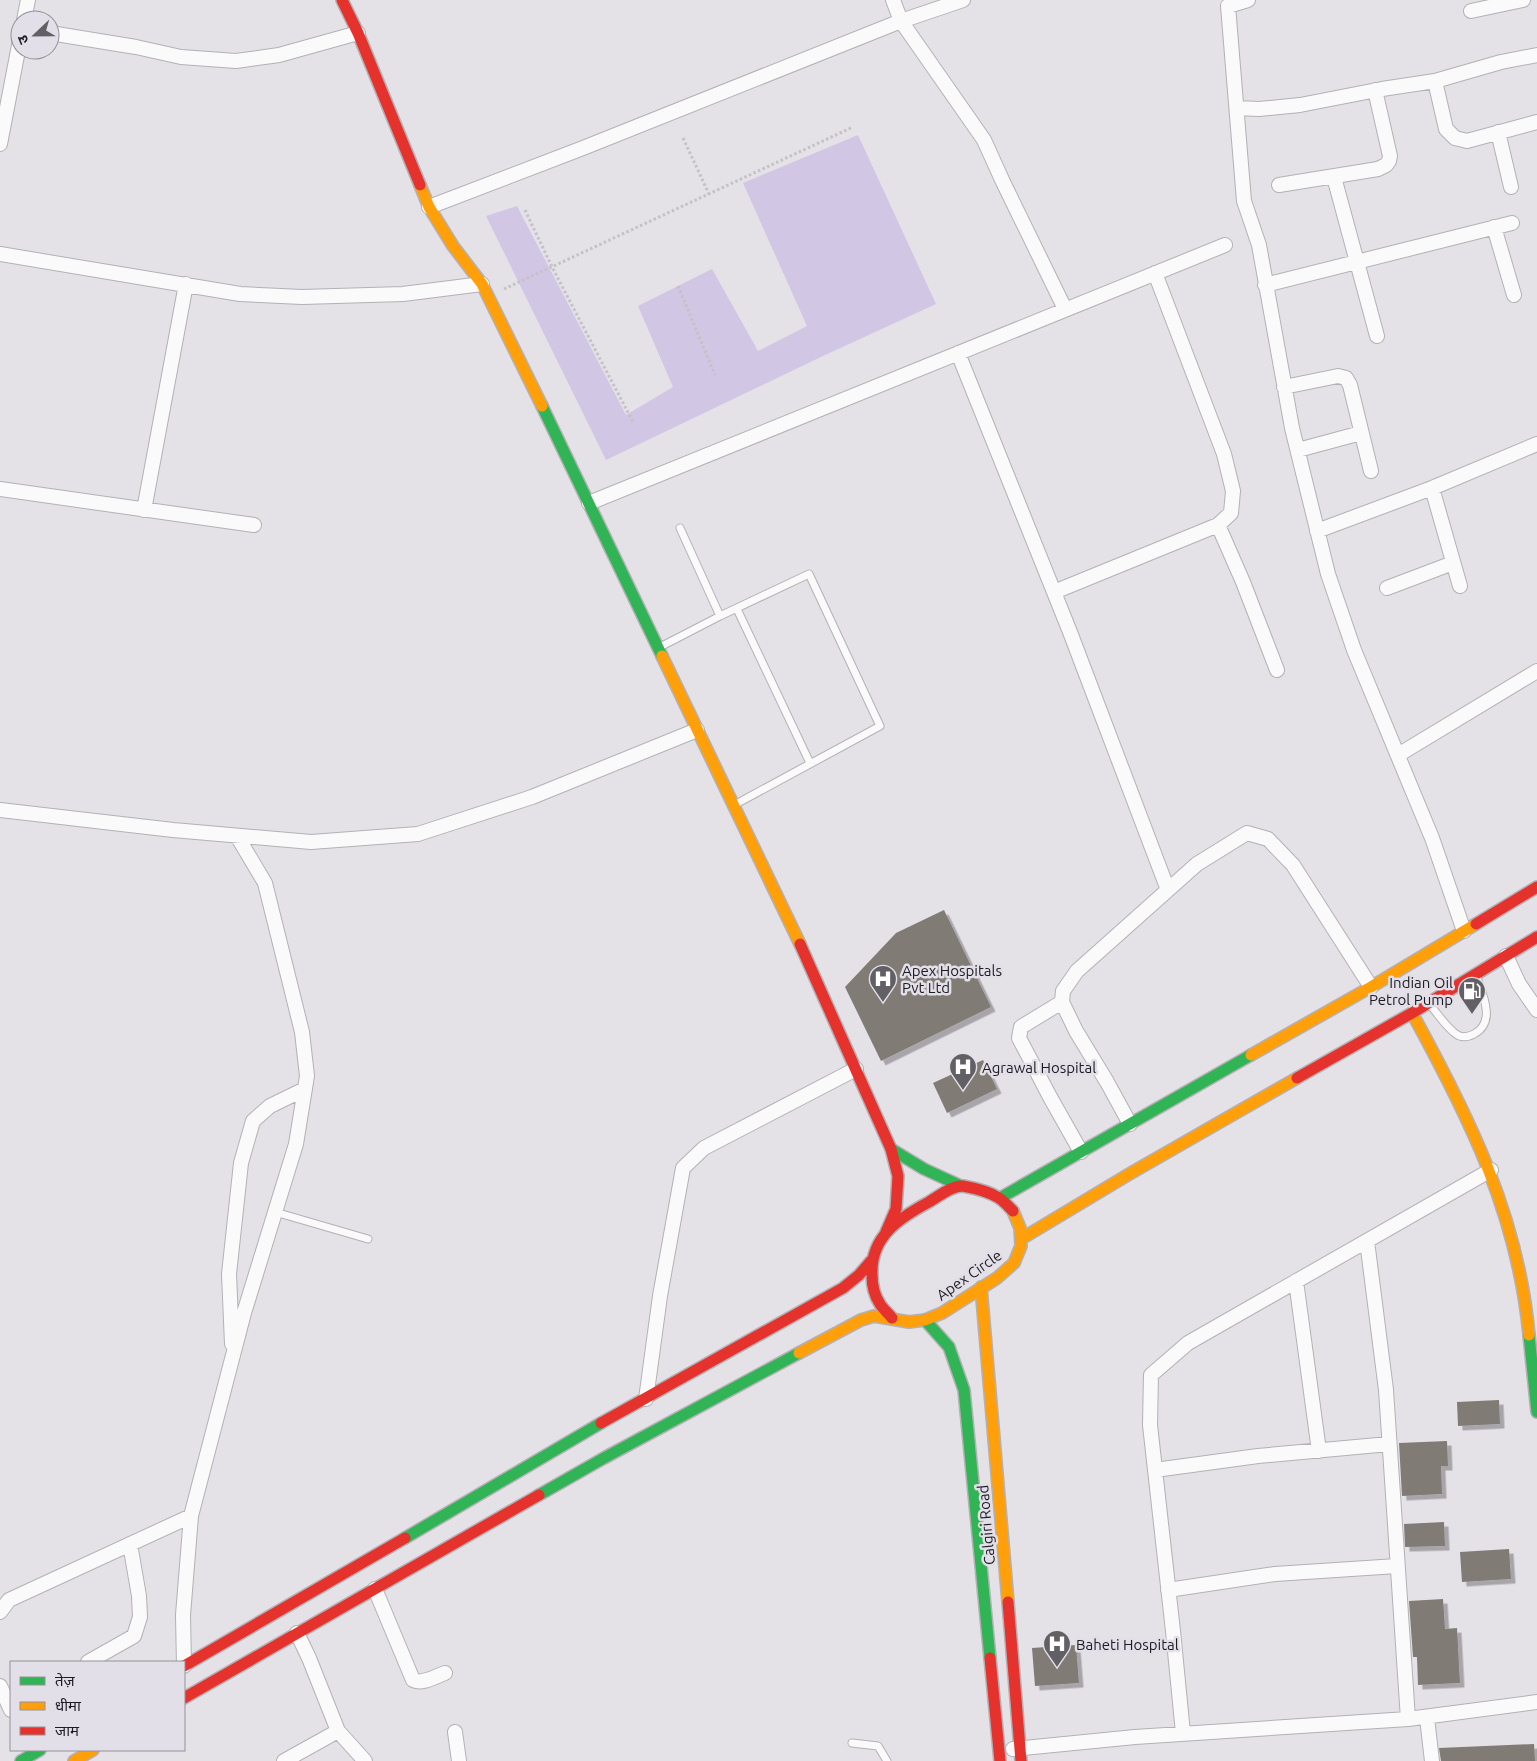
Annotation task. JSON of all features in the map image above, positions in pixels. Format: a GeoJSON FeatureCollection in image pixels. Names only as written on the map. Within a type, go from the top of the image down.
{"type":"FeatureCollection","features":[{"type":"Feature","properties":{"kind":"main road"},"geometry":{"type":"LineString","coordinates":[[185,1665],[586,1432],[843,1288],[859,1276],[871,1261],[875,1249],[886,1232],[896,1209],[898,1193],[898,1176],[890,1149],[810,966],[485,290],[429,207],[358,34],[342,0]]}},
{"type":"Feature","properties":{"kind":"main road"},"geometry":{"type":"LineString","coordinates":[[1000,1198],[1371,987],[1537,887]]}},
{"type":"Feature","properties":{"kind":"main road"},"geometry":{"type":"LineString","coordinates":[[890,1149],[924,1169],[961,1186],[983,1191],[1000,1198],[1013,1211],[1020,1228],[1021,1239],[1131,1173],[1429,1004],[1537,937]]}},
{"type":"Feature","properties":{"kind":"main road"},"geometry":{"type":"LineString","coordinates":[[1412,1013],[1465,1111],[1491,1170],[1514,1246],[1527,1320],[1537,1406]]}},
{"type":"Feature","properties":{"kind":"main road"},"geometry":{"type":"LineString","coordinates":[[886,1232],[920,1206],[961,1186]]}},
{"type":"Feature","properties":{"kind":"main road","name":"Apex Circle"},"geometry":{"type":"LineString","coordinates":[[185,1697],[604,1458],[861,1320],[874,1316],[909,1322],[925,1320],[942,1313],[996,1278],[1014,1262],[1021,1246],[1021,1239]]}},
{"type":"Feature","properties":{"kind":"main road"},"geometry":{"type":"LineString","coordinates":[[871,1261],[872,1286],[879,1303],[892,1318]]}},
{"type":"Feature","properties":{"kind":"main road","name":"Calgiri Road"},"geometry":{"type":"LineString","coordinates":[[981,1287],[1021,1755]]}},
{"type":"Feature","properties":{"kind":"main road","name":"Calgiri Road"},"geometry":{"type":"LineString","coordinates":[[925,1320],[949,1347],[964,1390],[1000,1755]]}},
{"type":"Feature","properties":{"kind":"main road"},"geometry":{"type":"LineString","coordinates":[[21,1761],[35,1751]]}},
{"type":"Feature","properties":{"kind":"main road"},"geometry":{"type":"LineString","coordinates":[[74,1761],[91,1751]]}},
{"type":"Feature","properties":{"kind":"street"},"geometry":{"type":"LineString","coordinates":[[893,0],[901,20],[984,140],[1065,309]]}},
{"type":"Feature","properties":{"kind":"street"},"geometry":{"type":"LineString","coordinates":[[429,207],[583,148],[901,20],[963,0]]}},
{"type":"Feature","properties":{"kind":"street"},"geometry":{"type":"LineString","coordinates":[[1248,0],[1227,3],[1244,200],[1259,246],[1284,387],[1317,532],[1328,574],[1354,650],[1432,838],[1464,931]]}},
{"type":"Feature","properties":{"kind":"street"},"geometry":{"type":"LineString","coordinates":[[1471,11],[1517,1]]}},
{"type":"Feature","properties":{"kind":"street"},"geometry":{"type":"LineString","coordinates":[[60,35],[181,57],[236,61],[279,55],[358,34]]}},
{"type":"Feature","properties":{"kind":"street"},"geometry":{"type":"LineString","coordinates":[[1237,108],[1259,109],[1300,105],[1375,90],[1436,81],[1501,62],[1537,55]]}},
{"type":"Feature","properties":{"kind":"street"},"geometry":{"type":"LineString","coordinates":[[0,144],[5,96],[15,60]]}},
{"type":"Feature","properties":{"kind":"street"},"geometry":{"type":"LineString","coordinates":[[1436,81],[1446,129],[1455,138],[1467,141],[1537,122]]}},
{"type":"Feature","properties":{"kind":"street"},"geometry":{"type":"LineString","coordinates":[[1279,185],[1378,169],[1386,165],[1390,156],[1375,90]]}},
{"type":"Feature","properties":{"kind":"street"},"geometry":{"type":"LineString","coordinates":[[1498,132],[1511,187]]}},
{"type":"Feature","properties":{"kind":"street"},"geometry":{"type":"LineString","coordinates":[[1334,177],[1377,336]]}},
{"type":"Feature","properties":{"kind":"street"},"geometry":{"type":"LineString","coordinates":[[1265,285],[1512,223]]}},
{"type":"Feature","properties":{"kind":"street"},"geometry":{"type":"LineString","coordinates":[[1494,228],[1514,295]]}},
{"type":"Feature","properties":{"kind":"street"},"geometry":{"type":"LineString","coordinates":[[589,503],[1225,245]]}},
{"type":"Feature","properties":{"kind":"street"},"geometry":{"type":"LineString","coordinates":[[0,254],[240,294],[302,298],[485,290]]}},
{"type":"Feature","properties":{"kind":"street"},"geometry":{"type":"LineString","coordinates":[[1054,592],[1218,525],[1231,513],[1233,491],[1224,454],[1155,273]]}},
{"type":"Feature","properties":{"kind":"street"},"geometry":{"type":"LineString","coordinates":[[144,510],[186,284]]}},
{"type":"Feature","properties":{"kind":"street"},"geometry":{"type":"LineString","coordinates":[[958,353],[1054,592],[1168,890]]}},
{"type":"Feature","properties":{"kind":"street"},"geometry":{"type":"LineString","coordinates":[[1284,387],[1338,376],[1346,378],[1350,385],[1371,471]]}},
{"type":"Feature","properties":{"kind":"street"},"geometry":{"type":"LineString","coordinates":[[1298,450],[1361,433]]}},
{"type":"Feature","properties":{"kind":"street"},"geometry":{"type":"LineString","coordinates":[[1317,532],[1432,488],[1537,444]]}},
{"type":"Feature","properties":{"kind":"street"},"geometry":{"type":"LineString","coordinates":[[1432,488],[1460,586]]}},
{"type":"Feature","properties":{"kind":"street"},"geometry":{"type":"LineString","coordinates":[[0,489],[254,525]]}},
{"type":"Feature","properties":{"kind":"street"},"geometry":{"type":"LineString","coordinates":[[1218,525],[1277,670]]}},
{"type":"Feature","properties":{"kind":"street"},"geometry":{"type":"LineString","coordinates":[[1387,588],[1453,563]]}},
{"type":"Feature","properties":{"kind":"street"},"geometry":{"type":"LineString","coordinates":[[1398,755],[1537,670]]}},
{"type":"Feature","properties":{"kind":"street"},"geometry":{"type":"LineString","coordinates":[[0,810],[173,830],[311,842],[418,834],[532,798],[697,730]]}},
{"type":"Feature","properties":{"kind":"street"},"geometry":{"type":"LineString","coordinates":[[1130,1124],[1076,1030],[1062,1002],[1063,991],[1077,971],[1197,864],[1248,833],[1268,839],[1293,865],[1371,987]]}},
{"type":"Feature","properties":{"kind":"street"},"geometry":{"type":"LineString","coordinates":[[184,1661],[183,1615],[191,1516],[232,1357],[296,1144],[307,1076],[302,1032],[265,883],[237,836]]}},
{"type":"Feature","properties":{"kind":"street"},"geometry":{"type":"LineString","coordinates":[[1506,956],[1519,984],[1537,1010]]}},
{"type":"Feature","properties":{"kind":"street"},"geometry":{"type":"LineString","coordinates":[[1062,1002],[1021,1027],[1019,1038],[1081,1152]]}},
{"type":"Feature","properties":{"kind":"street"},"geometry":{"type":"LineString","coordinates":[[646,1399],[660,1296],[683,1168],[704,1148],[856,1069]]}},
{"type":"Feature","properties":{"kind":"street"},"geometry":{"type":"LineString","coordinates":[[232,1357],[229,1274],[242,1163],[253,1121],[270,1106],[305,1089]]}},
{"type":"Feature","properties":{"kind":"street"},"geometry":{"type":"LineString","coordinates":[[1183,1733],[1150,1425],[1151,1375],[1188,1343],[1491,1170]]}},
{"type":"Feature","properties":{"kind":"street"},"geometry":{"type":"LineString","coordinates":[[1366,1241],[1386,1390],[1408,1719]]}},
{"type":"Feature","properties":{"kind":"street"},"geometry":{"type":"LineString","coordinates":[[1296,1281],[1319,1451]]}},
{"type":"Feature","properties":{"kind":"street"},"geometry":{"type":"LineString","coordinates":[[1155,1470],[1258,1456],[1389,1444]]}},
{"type":"Feature","properties":{"kind":"street"},"geometry":{"type":"LineString","coordinates":[[0,1612],[9,1600],[191,1516]]}},
{"type":"Feature","properties":{"kind":"street"},"geometry":{"type":"LineString","coordinates":[[90,1661],[134,1636],[140,1617],[139,1596],[130,1544]]}},
{"type":"Feature","properties":{"kind":"street"},"geometry":{"type":"LineString","coordinates":[[1168,1590],[1276,1574],[1397,1566]]}},
{"type":"Feature","properties":{"kind":"street"},"geometry":{"type":"LineString","coordinates":[[375,1589],[413,1680],[422,1682],[445,1673]]}},
{"type":"Feature","properties":{"kind":"street"},"geometry":{"type":"LineString","coordinates":[[298,1633],[338,1732],[366,1761]]}},
{"type":"Feature","properties":{"kind":"street"},"geometry":{"type":"LineString","coordinates":[[0,1686],[10,1705]]}},
{"type":"Feature","properties":{"kind":"street"},"geometry":{"type":"LineString","coordinates":[[1000,1755],[1021,1755],[1183,1733],[1427,1718],[1537,1702]]}},
{"type":"Feature","properties":{"kind":"street"},"geometry":{"type":"LineString","coordinates":[[1427,1718],[1432,1761]]}},
{"type":"Feature","properties":{"kind":"street"},"geometry":{"type":"LineString","coordinates":[[284,1761],[338,1732]]}},
{"type":"Feature","properties":{"kind":"street"},"geometry":{"type":"LineString","coordinates":[[455,1732],[459,1761]]}},
{"type":"Feature","properties":{"kind":"lane"},"geometry":{"type":"LineString","coordinates":[[680,528],[720,616]]}},
{"type":"Feature","properties":{"kind":"lane"},"geometry":{"type":"LineString","coordinates":[[658,648],[809,574],[880,726],[733,805]]}},
{"type":"Feature","properties":{"kind":"lane"},"geometry":{"type":"LineString","coordinates":[[737,609],[810,763]]}},
{"type":"Feature","properties":{"kind":"lane"},"geometry":{"type":"LineString","coordinates":[[1429,1004],[1457,1035],[1468,1037],[1479,1031],[1486,1022],[1486,1003],[1475,975]]}},
{"type":"Feature","properties":{"kind":"lane"},"geometry":{"type":"LineString","coordinates":[[275,1212],[368,1239]]}},
{"type":"Feature","properties":{"kind":"lane"},"geometry":{"type":"LineString","coordinates":[[852,1743],[878,1746],[887,1761]]}},
{"type":"Feature","properties":{"kind":"path"},"geometry":{"type":"LineString","coordinates":[[485,290],[552,267],[853,127]]}},
{"type":"Feature","properties":{"kind":"path"},"geometry":{"type":"LineString","coordinates":[[684,138],[709,194]]}},
{"type":"Feature","properties":{"kind":"path"},"geometry":{"type":"LineString","coordinates":[[524,210],[633,422]]}},
{"type":"Feature","properties":{"kind":"path"},"geometry":{"type":"LineString","coordinates":[[678,286],[715,374]]}},
{"type":"Feature","properties":{"kind":"shaded area"},"geometry":{"type":"Polygon","coordinates":[[[858,135],[936,304],[606,460],[486,216],[517,206],[626,415],[673,387],[638,306],[712,269],[758,351],[807,326],[743,183],[858,135]]]}},
{"type":"Feature","properties":{"kind":"building"},"geometry":{"type":"Polygon","coordinates":[[[944,910],[991,1007],[881,1061],[845,987],[896,933],[944,910]]]}},
{"type":"Feature","properties":{"kind":"building"},"geometry":{"type":"Polygon","coordinates":[[[983,1060],[997,1089],[947,1113],[933,1083],[983,1060]]]}},
{"type":"Feature","properties":{"kind":"building"},"geometry":{"type":"Polygon","coordinates":[[[1499,1400],[1500,1424],[1458,1426],[1457,1402],[1499,1400]]]}},
{"type":"Feature","properties":{"kind":"building"},"geometry":{"type":"Polygon","coordinates":[[[1447,1441],[1448,1466],[1441,1466],[1442,1494],[1402,1496],[1399,1443],[1447,1441]]]}},
{"type":"Feature","properties":{"kind":"building"},"geometry":{"type":"Polygon","coordinates":[[[1444,1522],[1445,1546],[1405,1547],[1404,1524],[1444,1522]]]}},
{"type":"Feature","properties":{"kind":"building"},"geometry":{"type":"Polygon","coordinates":[[[1509,1549],[1511,1579],[1462,1582],[1460,1552],[1509,1549]]]}},
{"type":"Feature","properties":{"kind":"building"},"geometry":{"type":"Polygon","coordinates":[[[1443,1599],[1445,1629],[1457,1628],[1460,1683],[1418,1685],[1417,1657],[1413,1657],[1409,1601],[1443,1599]]]}},
{"type":"Feature","properties":{"kind":"building"},"geometry":{"type":"Polygon","coordinates":[[[1076,1645],[1079,1683],[1035,1686],[1032,1648],[1076,1645]]]}},
{"type":"Feature","properties":{"kind":"building"},"geometry":{"type":"Polygon","coordinates":[[[1534,1744],[1535,1761],[1441,1761],[1439,1748],[1534,1744]]]}},
{"type":"Feature","properties":{"kind":"traffic: fast"},"geometry":{"type":"LineString","coordinates":[[542,406],[662,656]]}},
{"type":"Feature","properties":{"kind":"traffic: fast"},"geometry":{"type":"LineString","coordinates":[[1000,1198],[1251,1055]]}},
{"type":"Feature","properties":{"kind":"traffic: fast"},"geometry":{"type":"LineString","coordinates":[[891,1149],[924,1169],[961,1186]]}},
{"type":"Feature","properties":{"kind":"traffic: fast"},"geometry":{"type":"LineString","coordinates":[[925,1320],[949,1347],[964,1390],[990,1658]]}},
{"type":"Feature","properties":{"kind":"traffic: fast"},"geometry":{"type":"LineString","coordinates":[[1529,1335],[1537,1412]]}},
{"type":"Feature","properties":{"kind":"traffic: fast"},"geometry":{"type":"LineString","coordinates":[[539,1495],[799,1353]]}},
{"type":"Feature","properties":{"kind":"traffic: fast"},"geometry":{"type":"LineString","coordinates":[[405,1538],[601,1423]]}},
{"type":"Feature","properties":{"kind":"traffic: fast"},"geometry":{"type":"LineString","coordinates":[[21,1761],[38,1751]]}},
{"type":"Feature","properties":{"kind":"traffic: slow"},"geometry":{"type":"LineString","coordinates":[[420,185],[429,207],[453,246],[482,284],[542,406]]}},
{"type":"Feature","properties":{"kind":"traffic: slow"},"geometry":{"type":"LineString","coordinates":[[662,656],[800,944]]}},
{"type":"Feature","properties":{"kind":"traffic: slow"},"geometry":{"type":"LineString","coordinates":[[1251,1055],[1371,987],[1476,924]]}},
{"type":"Feature","properties":{"kind":"traffic: slow"},"geometry":{"type":"LineString","coordinates":[[1412,1013],[1453,1090],[1488,1168],[1514,1249],[1523,1291],[1529,1335]]}},
{"type":"Feature","properties":{"kind":"traffic: slow"},"geometry":{"type":"LineString","coordinates":[[1021,1239],[1131,1173],[1297,1078]]}},
{"type":"Feature","properties":{"kind":"traffic: slow"},"geometry":{"type":"LineString","coordinates":[[799,1353],[861,1320],[874,1316],[909,1322],[925,1320],[942,1313],[997,1278],[1014,1263],[1021,1246],[1020,1228],[1013,1211]]}},
{"type":"Feature","properties":{"kind":"traffic: slow"},"geometry":{"type":"LineString","coordinates":[[981,1287],[1008,1602]]}},
{"type":"Feature","properties":{"kind":"traffic: slow"},"geometry":{"type":"LineString","coordinates":[[74,1761],[91,1751]]}},
{"type":"Feature","properties":{"kind":"traffic: jam"},"geometry":{"type":"LineString","coordinates":[[342,0],[358,33],[420,185]]}},
{"type":"Feature","properties":{"kind":"traffic: jam"},"geometry":{"type":"LineString","coordinates":[[1476,924],[1537,887]]}},
{"type":"Feature","properties":{"kind":"traffic: jam"},"geometry":{"type":"LineString","coordinates":[[1297,1078],[1412,1013],[1537,937]]}},
{"type":"Feature","properties":{"kind":"traffic: jam"},"geometry":{"type":"LineString","coordinates":[[800,944],[891,1149],[898,1176],[896,1209],[886,1232]]}},
{"type":"Feature","properties":{"kind":"traffic: jam"},"geometry":{"type":"LineString","coordinates":[[892,1318],[878,1301],[872,1279],[876,1250],[881,1239],[897,1222],[945,1192],[959,1186],[982,1190],[991,1194],[1001,1199],[1013,1211]]}},
{"type":"Feature","properties":{"kind":"traffic: jam"},"geometry":{"type":"LineString","coordinates":[[601,1423],[843,1288],[859,1275],[871,1261]]}},
{"type":"Feature","properties":{"kind":"traffic: jam"},"geometry":{"type":"LineString","coordinates":[[185,1697],[539,1495]]}},
{"type":"Feature","properties":{"kind":"traffic: jam"},"geometry":{"type":"LineString","coordinates":[[185,1665],[405,1538]]}},
{"type":"Feature","properties":{"kind":"traffic: jam"},"geometry":{"type":"LineString","coordinates":[[1008,1602],[1021,1761]]}},
{"type":"Feature","properties":{"kind":"traffic: jam"},"geometry":{"type":"LineString","coordinates":[[990,1658],[1000,1761]]}},
{"type":"Feature","properties":{"kind":"place","name":"Apex Hospitals Pvt Ltd"},"geometry":{"type":"Point","coordinates":[883,1003]}},
{"type":"Feature","properties":{"kind":"place","name":"Indian Oil Petrol Pump"},"geometry":{"type":"Point","coordinates":[1472,1015]}},
{"type":"Feature","properties":{"kind":"place","name":"Agrawal Hospital"},"geometry":{"type":"Point","coordinates":[963,1091]}},
{"type":"Feature","properties":{"kind":"place","name":"Baheti Hospital"},"geometry":{"type":"Point","coordinates":[1057,1668]}}]}
